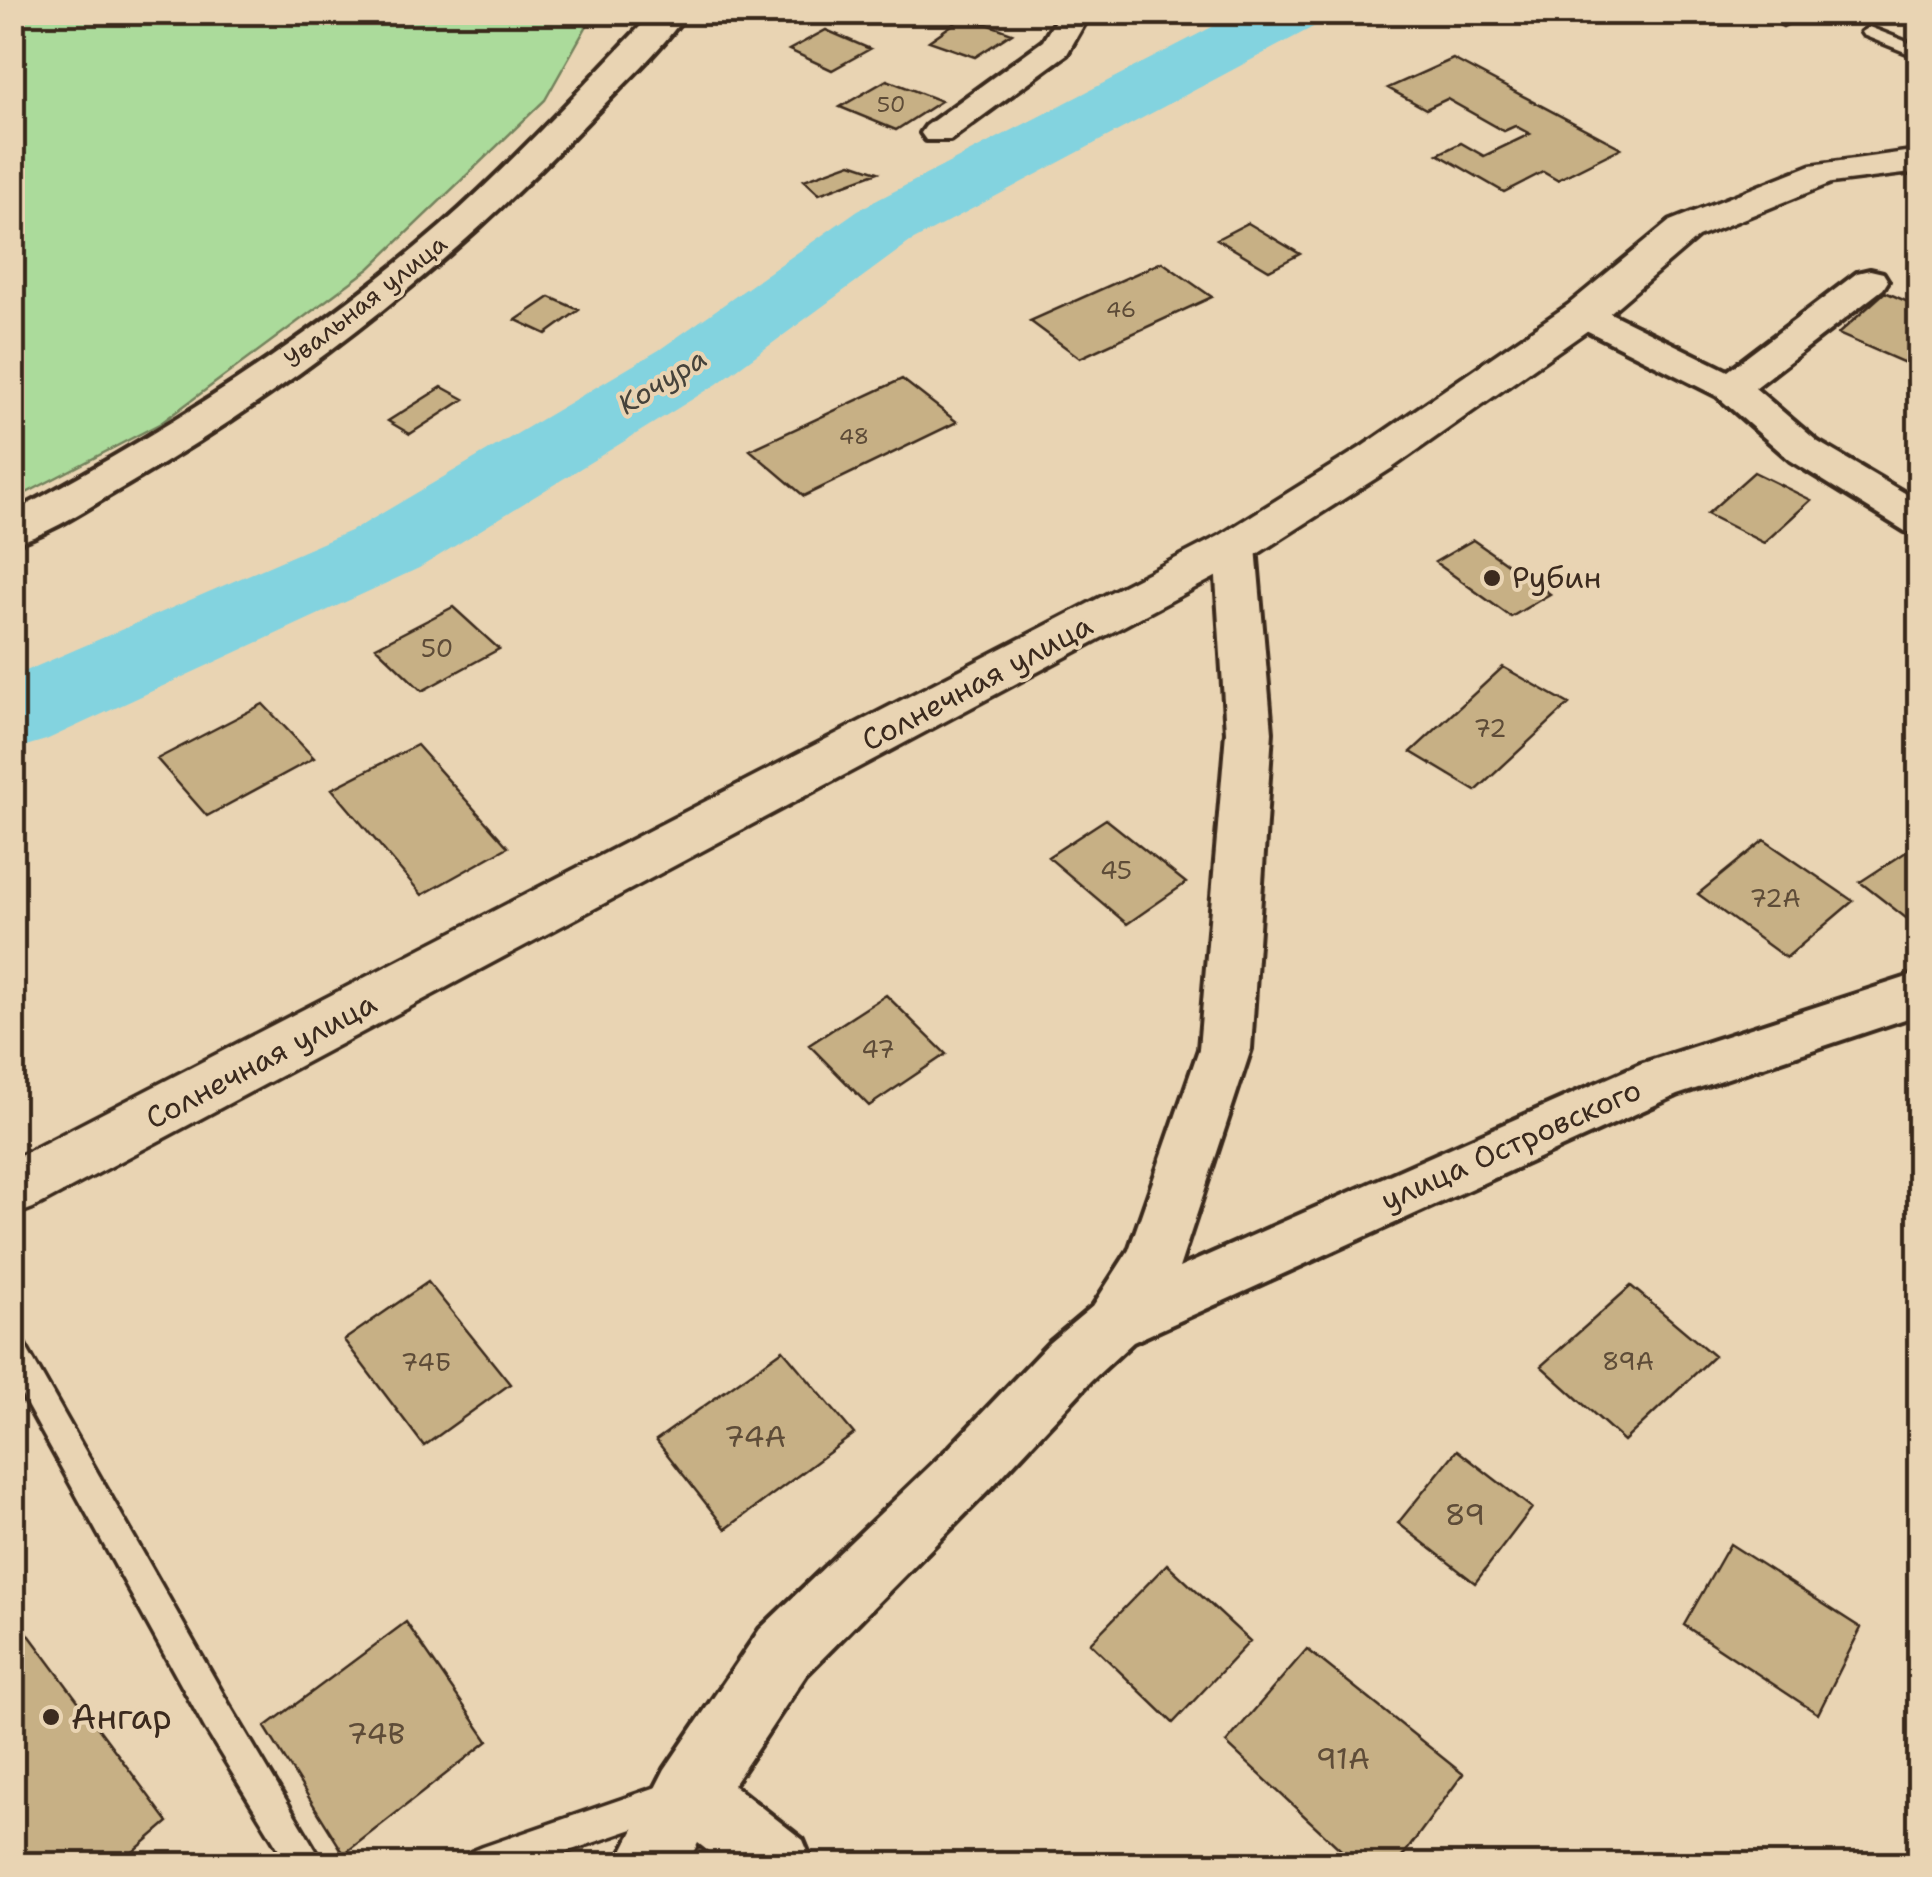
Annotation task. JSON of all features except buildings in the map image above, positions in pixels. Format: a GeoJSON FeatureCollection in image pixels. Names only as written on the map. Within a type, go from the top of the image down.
{"type":"FeatureCollection","features":[{"type":"Feature","properties":{"kind":"main road","name":"Солнечная улица"},"geometry":{"type":"LineString","coordinates":[[12,1190],[1236,547],[1376,458],[1584,314],[1684,229],[1824,173],[1920,161]]}},
{"type":"Feature","properties":{"kind":"street","name":"Увальная улица"},"geometry":{"type":"LineString","coordinates":[[12,531],[214,413],[345,321],[453,234],[672,12]]}},
{"type":"Feature","properties":{"kind":"street"},"geometry":{"type":"LineString","coordinates":[[938,134],[1056,48],[1076,12]]}},
{"type":"Feature","properties":{"kind":"street"},"geometry":{"type":"LineString","coordinates":[[1732,388],[1870,281]]}},
{"type":"Feature","properties":{"kind":"street"},"geometry":{"type":"LineString","coordinates":[[1584,314],[1732,388],[1804,450],[1920,521]]}},
{"type":"Feature","properties":{"kind":"street","name":"улица Островского"},"geometry":{"type":"LineString","coordinates":[[650,1864],[688,1793],[783,1652],[970,1468],[1070,1362],[1113,1324],[1154,1260],[1225,1049],[1249,732],[1236,547]]}},
{"type":"Feature","properties":{"kind":"street","name":"улица Островского"},"geometry":{"type":"LineString","coordinates":[[1113,1324],[1659,1079],[1920,993]]}},
{"type":"Feature","properties":{"kind":"street"},"geometry":{"type":"LineString","coordinates":[[688,1793],[779,1864]]}},
{"type":"Feature","properties":{"kind":"lane"},"geometry":{"type":"LineString","coordinates":[[1868,32],[1920,52]]}},
{"type":"Feature","properties":{"kind":"lane"},"geometry":{"type":"LineString","coordinates":[[12,1349],[218,1718],[307,1864]]}},
{"type":"Feature","properties":{"kind":"lane"},"geometry":{"type":"LineString","coordinates":[[483,1864],[688,1793]]}},
{"type":"Feature","properties":{"kind":"green space"},"geometry":{"type":"Polygon","coordinates":[[[13,12],[594,13],[545,100],[370,268],[161,423],[13,500],[13,12]]]}},
{"type":"Feature","properties":{"kind":"waterway","name":"Кочура"},"geometry":{"type":"LineString","coordinates":[[12,716],[388,548],[688,367],[884,226],[1292,12]]}},
{"type":"Feature","properties":{"kind":"place","name":"Рубин"},"geometry":{"type":"Point","coordinates":[1492,578]}},
{"type":"Feature","properties":{"kind":"place","name":"Ангар"},"geometry":{"type":"Point","coordinates":[51,1717]}}]}
